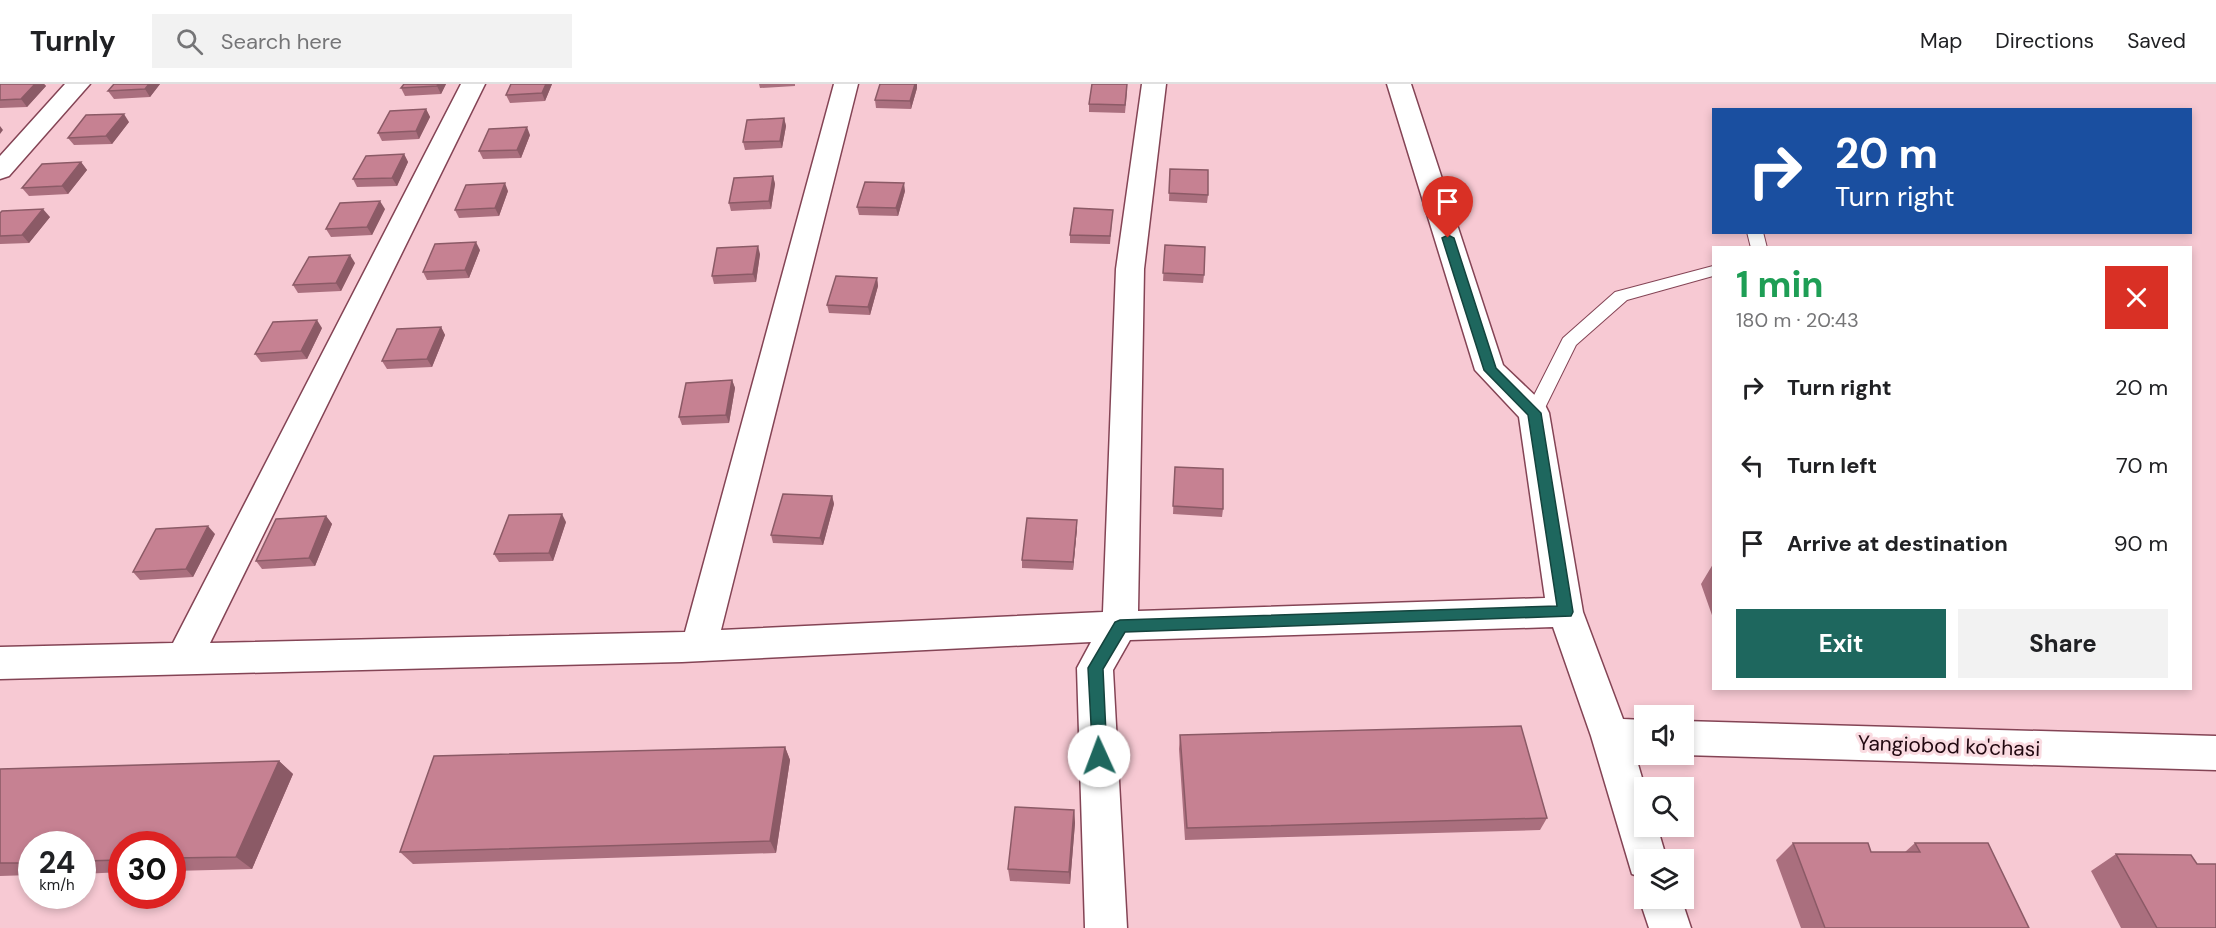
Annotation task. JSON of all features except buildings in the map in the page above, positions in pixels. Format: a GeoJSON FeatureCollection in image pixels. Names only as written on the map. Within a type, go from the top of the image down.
{"type":"FeatureCollection","features":[{"type":"Feature","properties":{"kind":"street"},"geometry":{"type":"LineString","coordinates":[[0,171],[78,84]]}},
{"type":"Feature","properties":{"kind":"street"},"geometry":{"type":"LineString","coordinates":[[184,659],[473,84]]}},
{"type":"Feature","properties":{"kind":"street"},"geometry":{"type":"LineString","coordinates":[[699,646],[846,84]]}},
{"type":"Feature","properties":{"kind":"street"},"geometry":{"type":"LineString","coordinates":[[1106,928],[1095,668],[1120,626],[1130,269],[1154,84]]}},
{"type":"Feature","properties":{"kind":"street"},"geometry":{"type":"LineString","coordinates":[[1399,84],[1490,370],[1534,413],[1565,612],[1627,737],[1645,849]]}},
{"type":"Feature","properties":{"kind":"street"},"geometry":{"type":"LineString","coordinates":[[0,663],[699,646],[1120,626],[1565,612]]}},
{"type":"Feature","properties":{"kind":"street","name":"Yangiobod ko'chasi"},"geometry":{"type":"LineString","coordinates":[[1694,738],[2216,753]]}},
{"type":"Feature","properties":{"kind":"street"},"geometry":{"type":"LineString","coordinates":[[1664,909],[1670,928]]}},
{"type":"Feature","properties":{"kind":"lane"},"geometry":{"type":"LineString","coordinates":[[1534,413],[1569,342],[1621,296],[1712,271]]}},
{"type":"Feature","properties":{"kind":"route"},"geometry":{"type":"LineString","coordinates":[[1099,756],[1095,668],[1120,626],[1565,612],[1534,413],[1490,370],[1448,238]]}}]}
